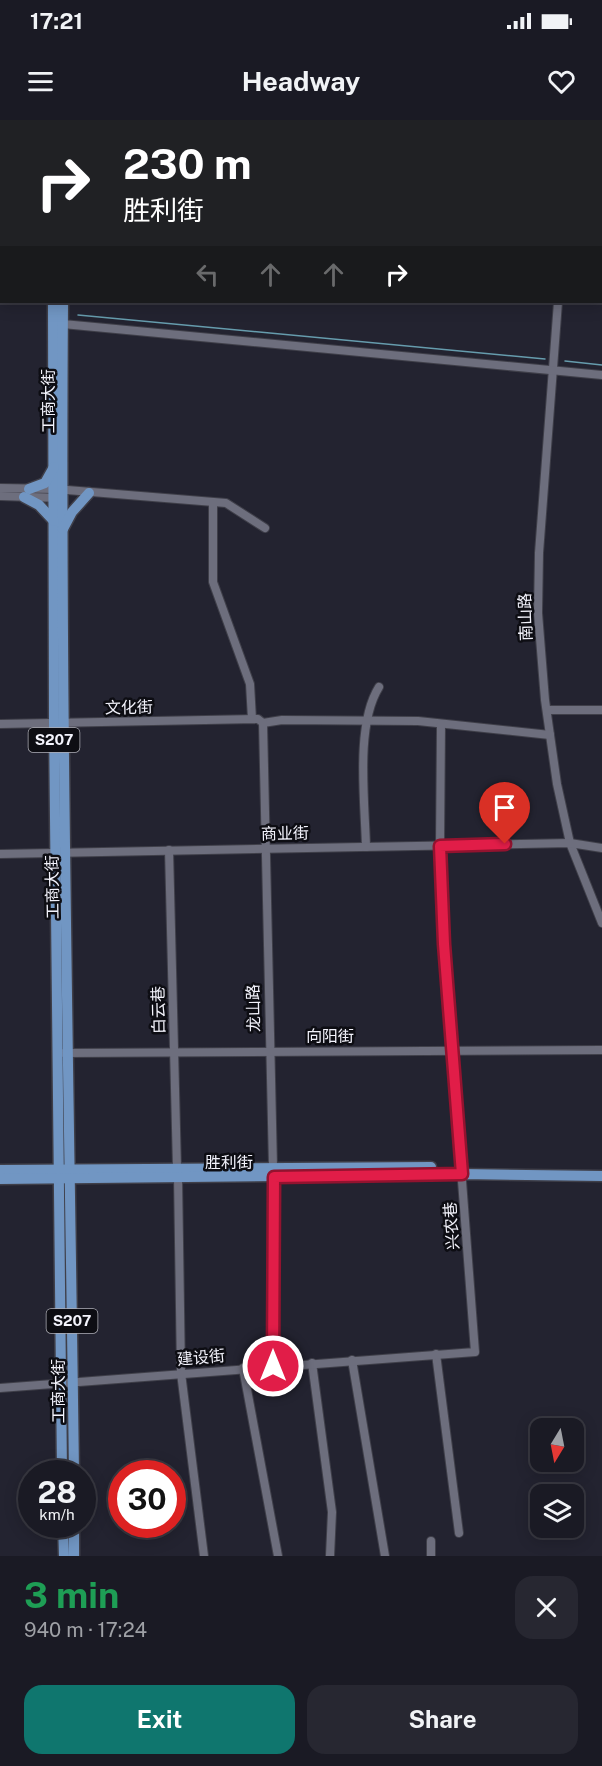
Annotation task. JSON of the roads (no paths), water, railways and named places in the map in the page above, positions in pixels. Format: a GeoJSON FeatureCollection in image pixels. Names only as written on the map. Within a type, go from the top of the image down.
{"type":"FeatureCollection","features":[{"type":"Feature","properties":{"kind":"main road","name":"工商大街"},"geometry":{"type":"LineString","coordinates":[[53,303],[55,464],[62,532],[59,724]]}},
{"type":"Feature","properties":{"kind":"main road","name":"工商大街"},"geometry":{"type":"LineString","coordinates":[[63,303],[59,494],[54,521],[71,1174],[64,1460]]}},
{"type":"Feature","properties":{"kind":"main road"},"geometry":{"type":"LineString","coordinates":[[54,521],[27,493],[45,483],[55,464]]}},
{"type":"Feature","properties":{"kind":"main road"},"geometry":{"type":"LineString","coordinates":[[62,532],[72,512],[89,493]]}},
{"type":"Feature","properties":{"kind":"main road","name":"工商大街"},"geometry":{"type":"LineString","coordinates":[[61,854],[57,1052],[59,1173],[67,1383],[73,1460]]}},
{"type":"Feature","properties":{"kind":"main road","name":"胜利街"},"geometry":{"type":"LineString","coordinates":[[0,1170],[71,1174],[602,1170]]}},
{"type":"Feature","properties":{"kind":"main road","name":"胜利街"},"geometry":{"type":"LineString","coordinates":[[462,1170],[602,1176]]}},
{"type":"Feature","properties":{"kind":"main road","name":"胜利街"},"geometry":{"type":"LineString","coordinates":[[0,1179],[59,1173]]}},
{"type":"Feature","properties":{"kind":"main road"},"geometry":{"type":"LineString","coordinates":[[63,1538],[64,1556]]}},
{"type":"Feature","properties":{"kind":"main road"},"geometry":{"type":"LineString","coordinates":[[74,1538],[74,1556]]}},
{"type":"Feature","properties":{"kind":"street","name":"南山路"},"geometry":{"type":"LineString","coordinates":[[558,303],[539,565],[538,613],[550,735],[570,843],[602,923]]}},
{"type":"Feature","properties":{"kind":"street"},"geometry":{"type":"LineString","coordinates":[[63,324],[602,375]]}},
{"type":"Feature","properties":{"kind":"street"},"geometry":{"type":"LineString","coordinates":[[0,488],[27,493]]}},
{"type":"Feature","properties":{"kind":"street"},"geometry":{"type":"LineString","coordinates":[[0,496],[27,493],[89,493],[226,503],[265,528]]}},
{"type":"Feature","properties":{"kind":"street","name":"龙山路"},"geometry":{"type":"LineString","coordinates":[[213,503],[213,582],[250,684],[258,720],[266,848],[269,1052],[274,1172],[273,1366]]}},
{"type":"Feature","properties":{"kind":"street"},"geometry":{"type":"LineString","coordinates":[[366,847],[365,722],[370,701],[379,687]]}},
{"type":"Feature","properties":{"kind":"street"},"geometry":{"type":"LineString","coordinates":[[547,710],[602,710]]}},
{"type":"Feature","properties":{"kind":"street","name":"文化街"},"geometry":{"type":"LineString","coordinates":[[0,724],[282,720],[441,724],[550,735]]}},
{"type":"Feature","properties":{"kind":"street","name":"兴农巷"},"geometry":{"type":"LineString","coordinates":[[441,724],[440,846],[452,1051],[476,1352]]}},
{"type":"Feature","properties":{"kind":"street","name":"商业街"},"geometry":{"type":"LineString","coordinates":[[0,854],[570,843],[602,848]]}},
{"type":"Feature","properties":{"kind":"street","name":"白云巷"},"geometry":{"type":"LineString","coordinates":[[169,850],[181,1373],[204,1556]]}},
{"type":"Feature","properties":{"kind":"street","name":"向阳街"},"geometry":{"type":"LineString","coordinates":[[57,1052],[69,1054],[602,1050]]}},
{"type":"Feature","properties":{"kind":"street","name":"建设街"},"geometry":{"type":"LineString","coordinates":[[0,1388],[476,1352]]}},
{"type":"Feature","properties":{"kind":"street"},"geometry":{"type":"LineString","coordinates":[[436,1354],[459,1533]]}},
{"type":"Feature","properties":{"kind":"street"},"geometry":{"type":"LineString","coordinates":[[352,1360],[385,1556]]}},
{"type":"Feature","properties":{"kind":"street"},"geometry":{"type":"LineString","coordinates":[[312,1363],[332,1512],[330,1556]]}},
{"type":"Feature","properties":{"kind":"street"},"geometry":{"type":"LineString","coordinates":[[243,1368],[278,1556]]}},
{"type":"Feature","properties":{"kind":"street"},"geometry":{"type":"LineString","coordinates":[[431,1541],[431,1556]]}},
{"type":"Feature","properties":{"kind":"waterway"},"geometry":{"type":"LineString","coordinates":[[78,315],[545,359]]}},
{"type":"Feature","properties":{"kind":"waterway"},"geometry":{"type":"LineString","coordinates":[[565,361],[602,365]]}}]}
